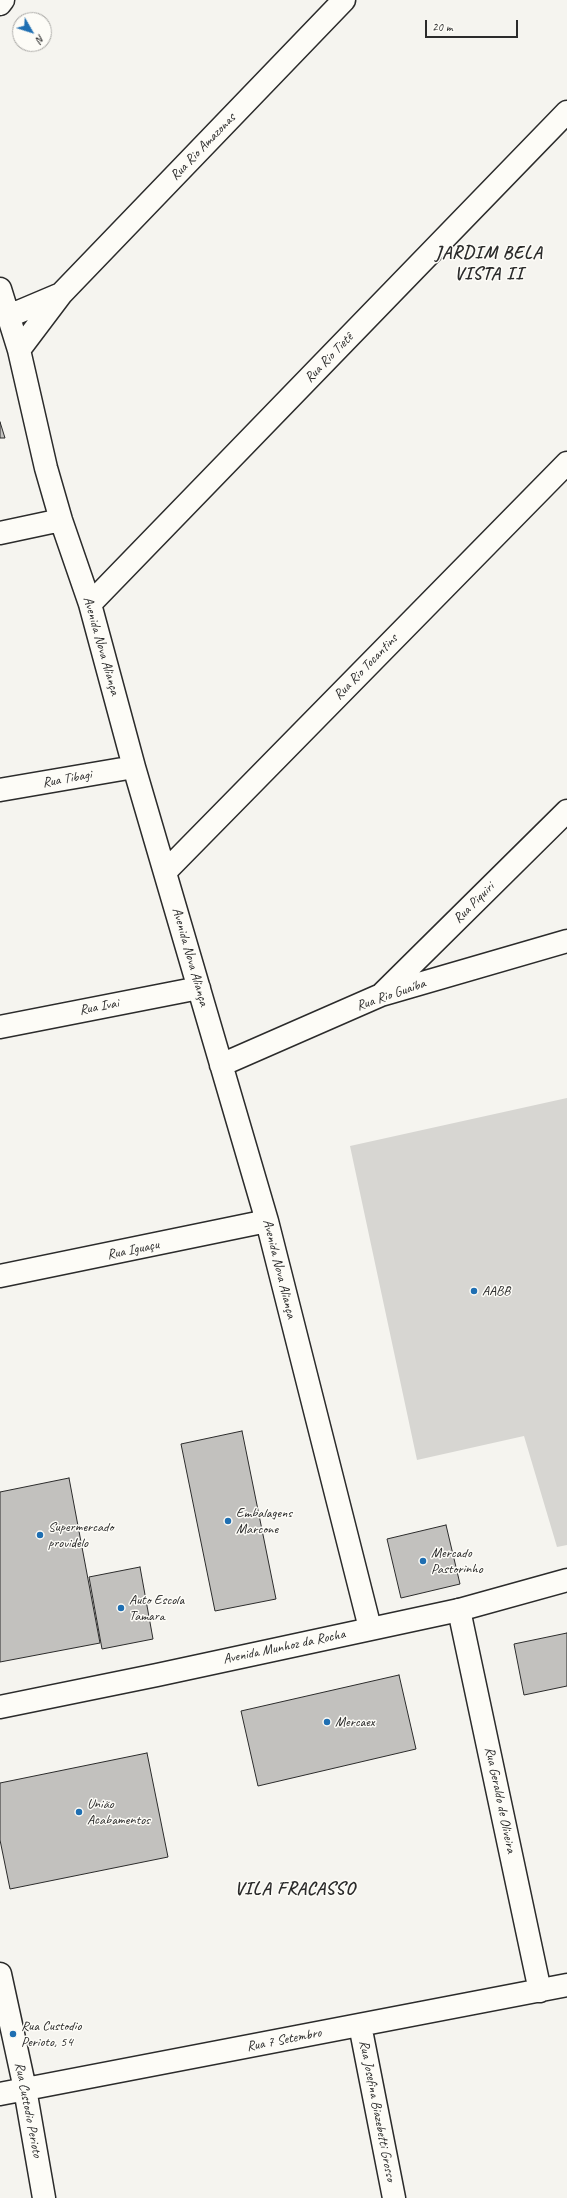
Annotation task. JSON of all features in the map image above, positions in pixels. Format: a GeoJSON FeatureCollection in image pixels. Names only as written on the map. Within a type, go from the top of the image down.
{"type":"FeatureCollection","features":[{"type":"Feature","properties":{"kind":"street"},"geometry":{"type":"LineString","coordinates":[[0,4],[4,0]]}},
{"type":"Feature","properties":{"kind":"street","name":"Rua Rio Amazonas"},"geometry":{"type":"LineString","coordinates":[[9,349],[344,0]]}},
{"type":"Feature","properties":{"kind":"street","name":"Rua Rio Tietê"},"geometry":{"type":"LineString","coordinates":[[90,604],[567,112]]}},
{"type":"Feature","properties":{"kind":"street","name":"Avenida Nova Aliança"},"geometry":{"type":"LineString","coordinates":[[0,289],[9,349],[61,520],[90,604],[134,767],[266,1221],[370,1628]]}},
{"type":"Feature","properties":{"kind":"street","name":"Rua Rio Amazonas"},"geometry":{"type":"LineString","coordinates":[[4,316],[62,293]]}},
{"type":"Feature","properties":{"kind":"street","name":"Rua Rio Tocantins"},"geometry":{"type":"LineString","coordinates":[[165,872],[567,463]]}},
{"type":"Feature","properties":{"kind":"street"},"geometry":{"type":"LineString","coordinates":[[0,533],[61,520]]}},
{"type":"Feature","properties":{"kind":"street","name":"Rua Tibagi"},"geometry":{"type":"LineString","coordinates":[[0,790],[134,767]]}},
{"type":"Feature","properties":{"kind":"street","name":"Rua Piquiri"},"geometry":{"type":"LineString","coordinates":[[381,995],[567,811]]}},
{"type":"Feature","properties":{"kind":"street","name":"Rua Rio Guaíba"},"geometry":{"type":"LineString","coordinates":[[221,1065],[381,995],[567,941]]}},
{"type":"Feature","properties":{"kind":"street","name":"Rua Ivai"},"geometry":{"type":"LineString","coordinates":[[0,1026],[199,988]]}},
{"type":"Feature","properties":{"kind":"street","name":"Rua Iguaçu"},"geometry":{"type":"LineString","coordinates":[[0,1276],[266,1221]]}},
{"type":"Feature","properties":{"kind":"street","name":"Avenida Munhoz da Rocha"},"geometry":{"type":"LineString","coordinates":[[0,1707],[158,1675],[459,1610],[567,1580]]}},
{"type":"Feature","properties":{"kind":"street","name":"Rua Geraldo de Oliveira"},"geometry":{"type":"LineString","coordinates":[[459,1610],[540,1991]]}},
{"type":"Feature","properties":{"kind":"street","name":"Rua Custodio Perioto"},"geometry":{"type":"LineString","coordinates":[[0,1974],[25,2089],[44,2198]]}},
{"type":"Feature","properties":{"kind":"street","name":"Rua 7 Setembro"},"geometry":{"type":"LineString","coordinates":[[0,2094],[567,1985]]}},
{"type":"Feature","properties":{"kind":"street","name":"Rua Josefina Biazebetti Grosso"},"geometry":{"type":"LineString","coordinates":[[360,2025],[394,2198]]}},
{"type":"Feature","properties":{"kind":"shaded area","name":"AABB"},"geometry":{"type":"Polygon","coordinates":[[[567,1098],[567,1545],[557,1547],[524,1436],[417,1460],[350,1146],[567,1098]]]}},
{"type":"Feature","properties":{"kind":"building"},"geometry":{"type":"Polygon","coordinates":[[[0,422],[5,438],[0,438],[0,422]]]}},
{"type":"Feature","properties":{"kind":"building","name":"Embalagens Marcone"},"geometry":{"type":"Polygon","coordinates":[[[242,1431],[276,1599],[215,1611],[181,1444],[242,1431]]]}},
{"type":"Feature","properties":{"kind":"building","name":"Supermercado providelo"},"geometry":{"type":"Polygon","coordinates":[[[69,1478],[100,1643],[0,1662],[0,1492],[69,1478]]]}},
{"type":"Feature","properties":{"kind":"building","name":"Mercado Pastorinho"},"geometry":{"type":"Polygon","coordinates":[[[446,1525],[460,1584],[401,1598],[387,1539],[446,1525]]]}},
{"type":"Feature","properties":{"kind":"building","name":"Auto Escola Tamara"},"geometry":{"type":"Polygon","coordinates":[[[140,1567],[153,1639],[102,1649],[89,1577],[140,1567]]]}},
{"type":"Feature","properties":{"kind":"building"},"geometry":{"type":"Polygon","coordinates":[[[567,1633],[567,1686],[524,1695],[514,1644],[567,1633]]]}},
{"type":"Feature","properties":{"kind":"building","name":"Mercaex"},"geometry":{"type":"Polygon","coordinates":[[[399,1675],[416,1749],[258,1786],[241,1711],[399,1675]]]}},
{"type":"Feature","properties":{"kind":"building","name":"União Acabamentos"},"geometry":{"type":"Polygon","coordinates":[[[147,1753],[168,1857],[10,1889],[0,1840],[0,1783],[147,1753]]]}},
{"type":"Feature","properties":{"kind":"place","name":"AABB"},"geometry":{"type":"Point","coordinates":[474,1291]}},
{"type":"Feature","properties":{"kind":"place","name":"Embalagens Marcone"},"geometry":{"type":"Point","coordinates":[228,1521]}},
{"type":"Feature","properties":{"kind":"place","name":"Supermercado providelo"},"geometry":{"type":"Point","coordinates":[40,1535]}},
{"type":"Feature","properties":{"kind":"place","name":"Mercado Pastorinho"},"geometry":{"type":"Point","coordinates":[423,1561]}},
{"type":"Feature","properties":{"kind":"place","name":"Auto Escola Tamara"},"geometry":{"type":"Point","coordinates":[121,1608]}},
{"type":"Feature","properties":{"kind":"place","name":"Mercaex"},"geometry":{"type":"Point","coordinates":[327,1722]}},
{"type":"Feature","properties":{"kind":"place","name":"União Acabamentos"},"geometry":{"type":"Point","coordinates":[79,1812]}},
{"type":"Feature","properties":{"kind":"place","name":"Rua Custodio Perioto, 54"},"geometry":{"type":"Point","coordinates":[13,2034]}},
{"type":"Feature","properties":{"kind":"district","name":"JARDIM BELA VISTA II"},"geometry":{"type":"Point","coordinates":[489,263]}},
{"type":"Feature","properties":{"kind":"district","name":"VILA FRACASSO"},"geometry":{"type":"Point","coordinates":[295,1889]}}]}
